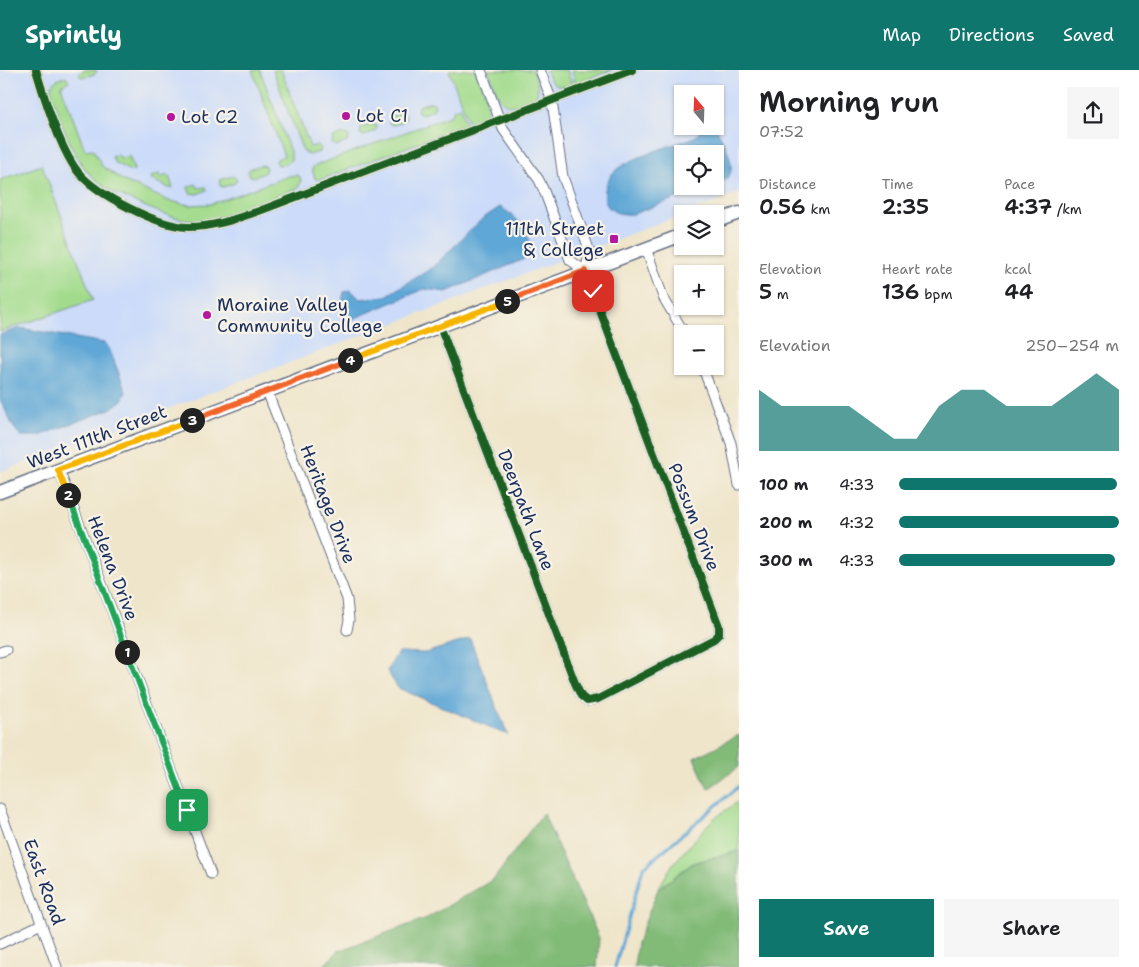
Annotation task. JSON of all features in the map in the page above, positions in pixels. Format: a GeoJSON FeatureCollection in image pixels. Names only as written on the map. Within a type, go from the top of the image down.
{"type":"FeatureCollection","features":[{"type":"Feature","properties":{"kind":"main road"},"geometry":{"type":"LineString","coordinates":[[724,219],[739,213]]}},
{"type":"Feature","properties":{"kind":"main road","name":"West 111th Street"},"geometry":{"type":"LineString","coordinates":[[0,492],[674,237]]}},
{"type":"Feature","properties":{"kind":"street"},"geometry":{"type":"LineString","coordinates":[[36,70],[61,139],[78,171],[103,194],[163,222],[186,227],[206,226],[225,222],[500,121],[632,70]]}},
{"type":"Feature","properties":{"kind":"street"},"geometry":{"type":"LineString","coordinates":[[481,70],[503,129],[539,180],[570,260],[585,271],[590,252],[563,177],[552,101],[540,70]]}},
{"type":"Feature","properties":{"kind":"street"},"geometry":{"type":"LineString","coordinates":[[646,248],[663,297],[679,325]]}},
{"type":"Feature","properties":{"kind":"street","name":"Possum Drive"},"geometry":{"type":"LineString","coordinates":[[585,271],[719,626],[719,634],[705,644],[606,695],[587,701]]}},
{"type":"Feature","properties":{"kind":"street","name":"Deerpath Lane"},"geometry":{"type":"LineString","coordinates":[[440,326],[575,683],[581,696],[587,701]]}},
{"type":"Feature","properties":{"kind":"street"},"geometry":{"type":"LineString","coordinates":[[705,375],[731,443],[739,485]]}},
{"type":"Feature","properties":{"kind":"street","name":"Heritage Drive"},"geometry":{"type":"LineString","coordinates":[[267,391],[346,599],[348,609],[347,630]]}},
{"type":"Feature","properties":{"kind":"street","name":"Helena Drive"},"geometry":{"type":"LineString","coordinates":[[58,470],[211,874]]}},
{"type":"Feature","properties":{"kind":"street","name":"East Road"},"geometry":{"type":"LineString","coordinates":[[0,809],[57,967]]}},
{"type":"Feature","properties":{"kind":"street"},"geometry":{"type":"LineString","coordinates":[[0,944],[41,924]]}},
{"type":"Feature","properties":{"kind":"shaded area","name":"Moraine Valley Community College"},"geometry":{"type":"Polygon","coordinates":[[[0,70],[739,70],[739,193],[707,205],[674,205],[674,218],[0,472],[0,70]]]}},
{"type":"Feature","properties":{"kind":"green space"},"geometry":{"type":"Polygon","coordinates":[[[83,70],[97,70],[95,74],[81,77],[79,74],[83,70]]]}},
{"type":"Feature","properties":{"kind":"green space"},"geometry":{"type":"Polygon","coordinates":[[[252,70],[260,70],[291,154],[291,160],[285,164],[278,165],[276,161],[284,156],[252,70]]]}},
{"type":"Feature","properties":{"kind":"green space"},"geometry":{"type":"Polygon","coordinates":[[[273,70],[281,70],[310,147],[317,145],[320,147],[319,152],[310,155],[302,149],[273,70]]]}},
{"type":"Feature","properties":{"kind":"green space"},"geometry":{"type":"Polygon","coordinates":[[[449,70],[476,70],[487,101],[487,113],[484,117],[469,124],[449,70]]]}},
{"type":"Feature","properties":{"kind":"green space"},"geometry":{"type":"Polygon","coordinates":[[[488,70],[533,70],[538,85],[537,94],[530,102],[519,106],[507,105],[499,98],[488,70]]]}},
{"type":"Feature","properties":{"kind":"green space"},"geometry":{"type":"Polygon","coordinates":[[[546,70],[567,70],[572,85],[562,87],[555,85],[546,70]]]}},
{"type":"Feature","properties":{"kind":"green space"},"geometry":{"type":"Polygon","coordinates":[[[572,70],[612,70],[575,84],[572,70]]]}},
{"type":"Feature","properties":{"kind":"green space"},"geometry":{"type":"Polygon","coordinates":[[[66,77],[69,81],[61,86],[85,150],[93,149],[102,166],[122,180],[169,201],[190,205],[211,204],[289,176],[297,175],[300,177],[301,182],[298,188],[263,203],[237,213],[212,219],[194,220],[180,218],[159,212],[133,201],[113,192],[96,180],[73,151],[51,92],[53,84],[66,77]]]}},
{"type":"Feature","properties":{"kind":"green space"},"geometry":{"type":"Polygon","coordinates":[[[430,102],[434,103],[433,110],[422,114],[418,112],[419,106],[430,102]]]}},
{"type":"Feature","properties":{"kind":"green space"},"geometry":{"type":"Polygon","coordinates":[[[460,107],[466,125],[322,179],[315,179],[312,169],[314,166],[452,115],[453,110],[460,107]]]}},
{"type":"Feature","properties":{"kind":"green space"},"geometry":{"type":"Polygon","coordinates":[[[401,113],[405,114],[404,121],[393,125],[389,123],[390,117],[401,113]]]}},
{"type":"Feature","properties":{"kind":"green space"},"geometry":{"type":"Polygon","coordinates":[[[372,124],[376,125],[375,131],[364,136],[360,134],[361,128],[372,124]]]}},
{"type":"Feature","properties":{"kind":"green space"},"geometry":{"type":"Polygon","coordinates":[[[344,134],[348,135],[347,142],[336,146],[332,144],[333,138],[344,134]]]}},
{"type":"Feature","properties":{"kind":"green space"},"geometry":{"type":"Polygon","coordinates":[[[118,154],[120,158],[129,156],[134,170],[130,171],[114,162],[112,157],[118,154]]]}},
{"type":"Feature","properties":{"kind":"green space"},"geometry":{"type":"Polygon","coordinates":[[[42,165],[93,300],[0,332],[0,180],[42,165]]]}},
{"type":"Feature","properties":{"kind":"green space"},"geometry":{"type":"Polygon","coordinates":[[[261,165],[265,166],[264,173],[253,177],[249,175],[249,169],[261,165]]]}},
{"type":"Feature","properties":{"kind":"green space"},"geometry":{"type":"Polygon","coordinates":[[[159,174],[161,178],[169,176],[173,188],[169,188],[151,179],[151,177],[159,174]]]}},
{"type":"Feature","properties":{"kind":"green space"},"geometry":{"type":"Polygon","coordinates":[[[232,176],[237,179],[235,183],[223,187],[220,186],[220,180],[232,176]]]}},
{"type":"Feature","properties":{"kind":"green space"},"geometry":{"type":"Polygon","coordinates":[[[196,184],[198,188],[206,187],[207,190],[197,194],[190,193],[188,187],[196,184]]]}},
{"type":"Feature","properties":{"kind":"green space"},"geometry":{"type":"Polygon","coordinates":[[[739,735],[739,767],[708,789],[694,758],[739,735]]]}},
{"type":"Feature","properties":{"kind":"green space"},"geometry":{"type":"Polygon","coordinates":[[[739,801],[739,851],[693,863],[658,889],[672,865],[712,820],[739,801]]]}},
{"type":"Feature","properties":{"kind":"green space"},"geometry":{"type":"Polygon","coordinates":[[[543,813],[599,938],[597,967],[322,967],[338,951],[427,918],[494,879],[543,813]]]}},
{"type":"Feature","properties":{"kind":"green space"},"geometry":{"type":"Polygon","coordinates":[[[739,851],[739,967],[634,967],[637,943],[658,889],[693,863],[739,851]]]}},
{"type":"Feature","properties":{"kind":"water"},"geometry":{"type":"Polygon","coordinates":[[[698,135],[720,135],[730,158],[731,164],[731,171],[726,179],[724,180],[724,145],[674,145],[674,195],[685,195],[633,214],[617,213],[610,209],[606,203],[605,190],[608,181],[615,171],[642,156],[698,135]]]}},
{"type":"Feature","properties":{"kind":"water"},"geometry":{"type":"Polygon","coordinates":[[[500,207],[520,223],[529,238],[532,246],[524,259],[446,292],[424,289],[348,321],[340,313],[344,292],[351,290],[360,299],[386,296],[432,268],[482,219],[500,207]]]}},
{"type":"Feature","properties":{"kind":"water"},"geometry":{"type":"Polygon","coordinates":[[[20,328],[104,343],[109,348],[126,392],[122,400],[110,409],[39,436],[21,436],[14,428],[0,399],[0,335],[20,328]]]}},
{"type":"Feature","properties":{"kind":"water"},"geometry":{"type":"Polygon","coordinates":[[[470,639],[508,735],[398,688],[387,671],[398,652],[425,653],[470,639]]]}},
{"type":"Feature","properties":{"kind":"waterway"},"geometry":{"type":"LineString","coordinates":[[615,967],[643,868],[739,786]]}},
{"type":"Feature","properties":{"kind":"cycle path"},"geometry":{"type":"LineString","coordinates":[[36,70],[59,138],[78,172],[99,190],[129,208],[162,222],[189,227],[216,224],[259,211],[632,70]]}},
{"type":"Feature","properties":{"kind":"cycle path"},"geometry":{"type":"LineString","coordinates":[[440,326],[575,683],[581,696],[587,701],[598,699],[714,639],[719,634],[719,626],[585,271]]}},
{"type":"Feature","properties":{"kind":"place","name":"Lot C1"},"geometry":{"type":"Point","coordinates":[346,116]}},
{"type":"Feature","properties":{"kind":"place","name":"Lot C2"},"geometry":{"type":"Point","coordinates":[171,117]}},
{"type":"Feature","properties":{"kind":"place","name":"111th Street & College"},"geometry":{"type":"Point","coordinates":[614,239]}},
{"type":"Feature","properties":{"kind":"place","name":"Moraine Valley Community College"},"geometry":{"type":"Point","coordinates":[207,315]}},
{"type":"Feature","properties":{"kind":"route"},"geometry":{"type":"LineString","coordinates":[[187,810],[58,470],[585,271],[593,291]]}}]}
